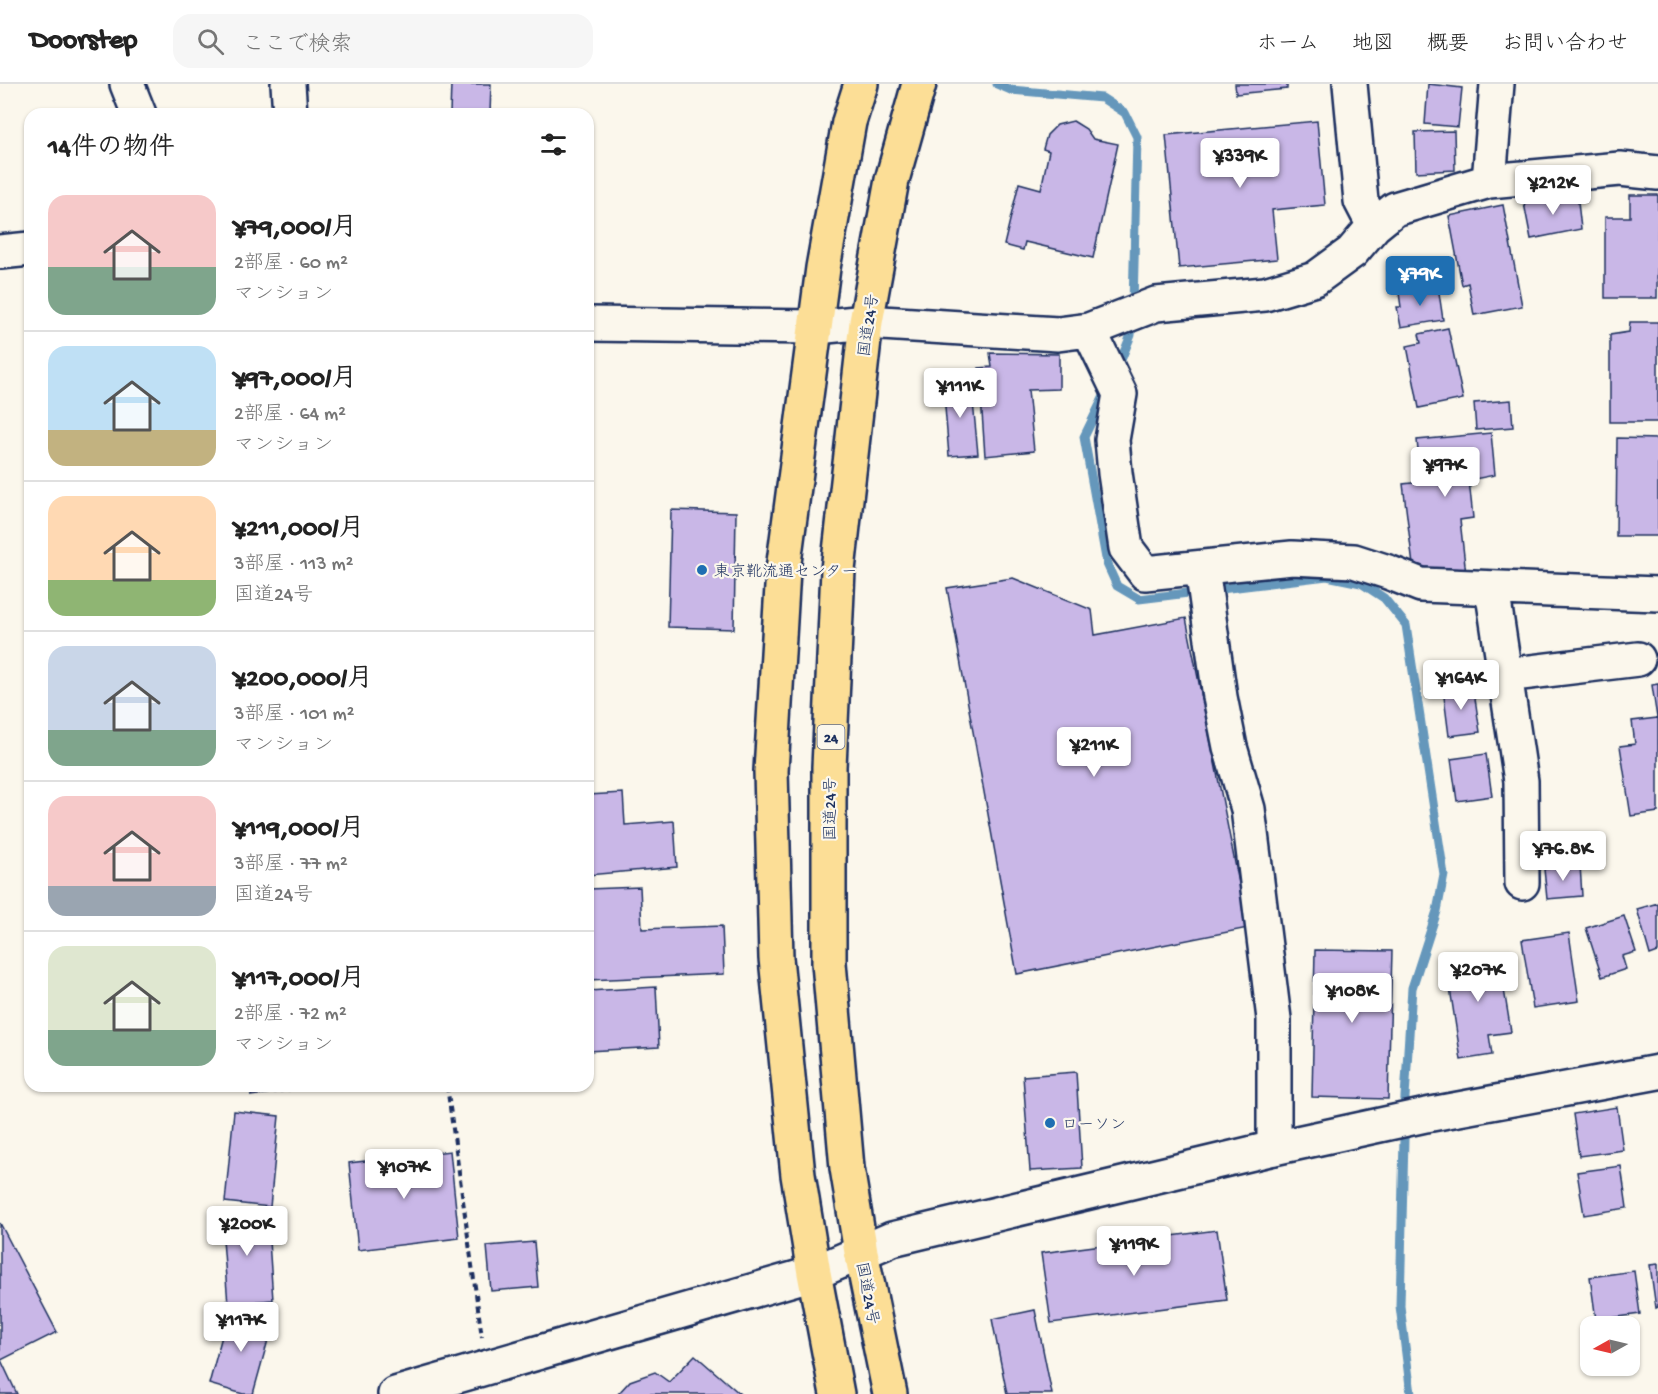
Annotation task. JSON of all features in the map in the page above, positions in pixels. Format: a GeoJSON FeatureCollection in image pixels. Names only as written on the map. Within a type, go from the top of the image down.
{"type":"FeatureCollection","features":[{"type":"Feature","properties":{"kind":"highway"},"geometry":{"type":"LineString","coordinates":[[837,1394],[798,1175],[776,958],[771,771],[783,570],[824,268],[849,122],[861,84]]}},
{"type":"Feature","properties":{"kind":"highway","name":"国道24号"},"geometry":{"type":"LineString","coordinates":[[890,1394],[861,1252],[848,1168],[830,963],[829,767],[838,570],[866,322],[892,180],[919,84]]}},
{"type":"Feature","properties":{"kind":"street"},"geometry":{"type":"LineString","coordinates":[[127,84],[137,108]]}},
{"type":"Feature","properties":{"kind":"street"},"geometry":{"type":"LineString","coordinates":[[288,84],[290,108]]}},
{"type":"Feature","properties":{"kind":"street"},"geometry":{"type":"LineString","coordinates":[[1350,84],[1361,201],[1374,226]]}},
{"type":"Feature","properties":{"kind":"street"},"geometry":{"type":"LineString","coordinates":[[1489,182],[1497,84]]}},
{"type":"Feature","properties":{"kind":"street"},"geometry":{"type":"LineString","coordinates":[[594,324],[817,327],[866,322],[1058,334],[1102,325],[1156,304],[1265,294],[1315,279],[1352,252],[1374,226],[1395,209],[1489,182],[1620,169],[1658,173]]}},
{"type":"Feature","properties":{"kind":"street"},"geometry":{"type":"LineString","coordinates":[[0,252],[24,250]]}},
{"type":"Feature","properties":{"kind":"street"},"geometry":{"type":"LineString","coordinates":[[1102,325],[1105,363],[1120,394],[1112,441],[1126,548],[1145,573],[1205,585],[1292,558],[1354,561],[1421,585],[1658,594]]}},
{"type":"Feature","properties":{"kind":"street"},"geometry":{"type":"LineString","coordinates":[[1205,585],[1220,697],[1230,747],[1248,809],[1272,995],[1274,1148]]}},
{"type":"Feature","properties":{"kind":"street"},"geometry":{"type":"LineString","coordinates":[[1492,588],[1521,781],[1522,883]]}},
{"type":"Feature","properties":{"kind":"street"},"geometry":{"type":"LineString","coordinates":[[1505,675],[1638,659]]}},
{"type":"Feature","properties":{"kind":"street"},"geometry":{"type":"LineString","coordinates":[[395,1394],[814,1273],[892,1239],[1274,1148],[1426,1115],[1658,1072]]}},
{"type":"Feature","properties":{"kind":"path"},"geometry":{"type":"LineString","coordinates":[[448,1092],[486,1369]]}},
{"type":"Feature","properties":{"kind":"building"},"geometry":{"type":"Polygon","coordinates":[[[451,84],[491,84],[490,108],[450,108],[451,84]]]}},
{"type":"Feature","properties":{"kind":"building"},"geometry":{"type":"Polygon","coordinates":[[[1235,84],[1287,84],[1287,89],[1236,94],[1235,84]]]}},
{"type":"Feature","properties":{"kind":"building"},"geometry":{"type":"Polygon","coordinates":[[[1428,84],[1462,88],[1458,127],[1425,124],[1428,84]]]}},
{"type":"Feature","properties":{"kind":"building"},"geometry":{"type":"Polygon","coordinates":[[[1073,121],[1086,129],[1093,139],[1118,144],[1093,258],[1025,242],[1023,250],[1004,245],[1019,183],[1041,189],[1049,151],[1043,149],[1047,135],[1057,125],[1073,121]]]}},
{"type":"Feature","properties":{"kind":"building"},"geometry":{"type":"Polygon","coordinates":[[[1317,121],[1325,205],[1272,210],[1277,259],[1179,268],[1166,135],[1317,121]]]}},
{"type":"Feature","properties":{"kind":"building"},"geometry":{"type":"Polygon","coordinates":[[[1454,131],[1455,170],[1416,172],[1415,132],[1454,131]]]}},
{"type":"Feature","properties":{"kind":"building"},"geometry":{"type":"Polygon","coordinates":[[[1577,193],[1581,229],[1531,239],[1524,203],[1577,193]]]}},
{"type":"Feature","properties":{"kind":"building"},"geometry":{"type":"Polygon","coordinates":[[[1630,195],[1658,195],[1657,298],[1605,298],[1605,217],[1630,217],[1630,195]]]}},
{"type":"Feature","properties":{"kind":"building"},"geometry":{"type":"Polygon","coordinates":[[[1503,205],[1522,306],[1474,315],[1468,283],[1462,285],[1449,216],[1503,205]]]}},
{"type":"Feature","properties":{"kind":"building"},"geometry":{"type":"Polygon","coordinates":[[[1438,286],[1443,320],[1401,327],[1397,307],[1401,307],[1399,293],[1438,286]]]}},
{"type":"Feature","properties":{"kind":"building"},"geometry":{"type":"Polygon","coordinates":[[[1630,322],[1658,322],[1658,422],[1610,422],[1610,335],[1629,332],[1630,322]]]}},
{"type":"Feature","properties":{"kind":"building"},"geometry":{"type":"Polygon","coordinates":[[[1448,328],[1463,399],[1419,408],[1407,346],[1421,343],[1419,334],[1448,328]]]}},
{"type":"Feature","properties":{"kind":"building"},"geometry":{"type":"Polygon","coordinates":[[[990,353],[1059,354],[1059,389],[1028,390],[1034,451],[985,456],[979,368],[992,367],[990,353]]]}},
{"type":"Feature","properties":{"kind":"building"},"geometry":{"type":"Polygon","coordinates":[[[971,381],[978,454],[949,456],[943,383],[971,381]]]}},
{"type":"Feature","properties":{"kind":"building"},"geometry":{"type":"Polygon","coordinates":[[[1511,400],[1513,427],[1476,430],[1474,403],[1511,400]]]}},
{"type":"Feature","properties":{"kind":"building"},"geometry":{"type":"Polygon","coordinates":[[[1491,433],[1495,475],[1469,480],[1473,518],[1460,520],[1466,574],[1413,565],[1403,484],[1421,482],[1417,440],[1491,433]]]}},
{"type":"Feature","properties":{"kind":"building"},"geometry":{"type":"Polygon","coordinates":[[[1617,438],[1658,439],[1658,536],[1616,536],[1617,438]]]}},
{"type":"Feature","properties":{"kind":"building"},"geometry":{"type":"Polygon","coordinates":[[[671,510],[736,512],[734,629],[668,627],[671,510]]]}},
{"type":"Feature","properties":{"kind":"building"},"geometry":{"type":"Polygon","coordinates":[[[1013,578],[1092,610],[1095,635],[1186,618],[1248,928],[1017,974],[947,588],[1013,578]]]}},
{"type":"Feature","properties":{"kind":"building"},"geometry":{"type":"Polygon","coordinates":[[[1658,684],[1658,812],[1631,816],[1620,746],[1635,744],[1632,721],[1657,718],[1652,685],[1658,684]]]}},
{"type":"Feature","properties":{"kind":"building"},"geometry":{"type":"Polygon","coordinates":[[[1473,685],[1480,732],[1449,736],[1443,689],[1473,685]]]}},
{"type":"Feature","properties":{"kind":"building"},"geometry":{"type":"Polygon","coordinates":[[[1486,754],[1492,796],[1457,801],[1451,759],[1486,754]]]}},
{"type":"Feature","properties":{"kind":"building"},"geometry":{"type":"Polygon","coordinates":[[[623,793],[625,825],[674,821],[677,867],[594,874],[594,795],[623,793]]]}},
{"type":"Feature","properties":{"kind":"building"},"geometry":{"type":"Polygon","coordinates":[[[1580,865],[1582,896],[1547,899],[1544,869],[1580,865]]]}},
{"type":"Feature","properties":{"kind":"building"},"geometry":{"type":"Polygon","coordinates":[[[640,887],[642,929],[722,926],[724,974],[594,980],[594,889],[640,887]]]}},
{"type":"Feature","properties":{"kind":"building"},"geometry":{"type":"Polygon","coordinates":[[[1658,903],[1658,952],[1650,955],[1637,909],[1658,903]]]}},
{"type":"Feature","properties":{"kind":"building"},"geometry":{"type":"Polygon","coordinates":[[[1624,916],[1636,952],[1622,956],[1626,969],[1602,977],[1586,928],[1624,916]]]}},
{"type":"Feature","properties":{"kind":"building"},"geometry":{"type":"Polygon","coordinates":[[[1569,933],[1579,1001],[1533,1008],[1522,940],[1569,933]]]}},
{"type":"Feature","properties":{"kind":"building"},"geometry":{"type":"Polygon","coordinates":[[[1315,950],[1392,951],[1388,1099],[1312,1097],[1315,950]]]}},
{"type":"Feature","properties":{"kind":"building"},"geometry":{"type":"Polygon","coordinates":[[[1498,953],[1511,1032],[1489,1035],[1492,1055],[1461,1060],[1446,962],[1498,953]]]}},
{"type":"Feature","properties":{"kind":"building"},"geometry":{"type":"Polygon","coordinates":[[[656,987],[659,1047],[594,1051],[594,991],[656,987]]]}},
{"type":"Feature","properties":{"kind":"building"},"geometry":{"type":"Polygon","coordinates":[[[1076,1072],[1082,1168],[1030,1171],[1023,1076],[1076,1072]]]}},
{"type":"Feature","properties":{"kind":"building"},"geometry":{"type":"Polygon","coordinates":[[[251,1092],[279,1092],[251,1096],[251,1092]]]}},
{"type":"Feature","properties":{"kind":"building"},"geometry":{"type":"Polygon","coordinates":[[[1617,1107],[1623,1150],[1579,1156],[1573,1114],[1617,1107]]]}},
{"type":"Feature","properties":{"kind":"building"},"geometry":{"type":"Polygon","coordinates":[[[234,1111],[279,1116],[270,1207],[225,1202],[234,1111]]]}},
{"type":"Feature","properties":{"kind":"building"},"geometry":{"type":"Polygon","coordinates":[[[450,1151],[459,1238],[358,1250],[349,1163],[450,1151]]]}},
{"type":"Feature","properties":{"kind":"building"},"geometry":{"type":"Polygon","coordinates":[[[1621,1166],[1627,1208],[1584,1215],[1577,1172],[1621,1166]]]}},
{"type":"Feature","properties":{"kind":"building"},"geometry":{"type":"Polygon","coordinates":[[[267,1211],[273,1300],[228,1304],[221,1214],[267,1211]]]}},
{"type":"Feature","properties":{"kind":"building"},"geometry":{"type":"Polygon","coordinates":[[[0,1223],[57,1332],[1,1360],[17,1394],[0,1394],[0,1223]]]}},
{"type":"Feature","properties":{"kind":"building"},"geometry":{"type":"Polygon","coordinates":[[[1217,1230],[1227,1300],[1051,1323],[1041,1253],[1217,1230]]]}},
{"type":"Feature","properties":{"kind":"building"},"geometry":{"type":"Polygon","coordinates":[[[534,1242],[538,1287],[491,1291],[487,1246],[534,1242]]]}},
{"type":"Feature","properties":{"kind":"building"},"geometry":{"type":"Polygon","coordinates":[[[1658,1264],[1658,1307],[1656,1308],[1650,1265],[1658,1264]]]}},
{"type":"Feature","properties":{"kind":"building"},"geometry":{"type":"Polygon","coordinates":[[[1634,1271],[1640,1314],[1595,1316],[1590,1277],[1634,1271]]]}},
{"type":"Feature","properties":{"kind":"building"},"geometry":{"type":"Polygon","coordinates":[[[229,1310],[273,1322],[253,1394],[243,1394],[209,1384],[229,1310]]]}},
{"type":"Feature","properties":{"kind":"building"},"geometry":{"type":"Polygon","coordinates":[[[1035,1310],[1052,1394],[1007,1394],[992,1319],[1035,1310]]]}},
{"type":"Feature","properties":{"kind":"building"},"geometry":{"type":"Polygon","coordinates":[[[695,1355],[740,1394],[618,1394],[630,1381],[655,1372],[669,1382],[695,1355]]]}},
{"type":"Feature","properties":{"kind":"waterway"},"geometry":{"type":"LineString","coordinates":[[997,84],[1011,90],[1102,98],[1125,113],[1137,137],[1133,306]]}},
{"type":"Feature","properties":{"kind":"waterway"},"geometry":{"type":"LineString","coordinates":[[1117,370],[1131,335],[1132,320]]}},
{"type":"Feature","properties":{"kind":"waterway"},"geometry":{"type":"LineString","coordinates":[[1107,390],[1084,437],[1107,564],[1117,586],[1139,599],[1327,576],[1361,583],[1384,598],[1406,625],[1444,875],[1437,911],[1412,988],[1405,1097],[1400,1306],[1411,1394]]}},
{"type":"Feature","properties":{"kind":"place","name":"東京靴流通センター"},"geometry":{"type":"Point","coordinates":[702,570]}},
{"type":"Feature","properties":{"kind":"place","name":"ローソン"},"geometry":{"type":"Point","coordinates":[1050,1123]}}]}
